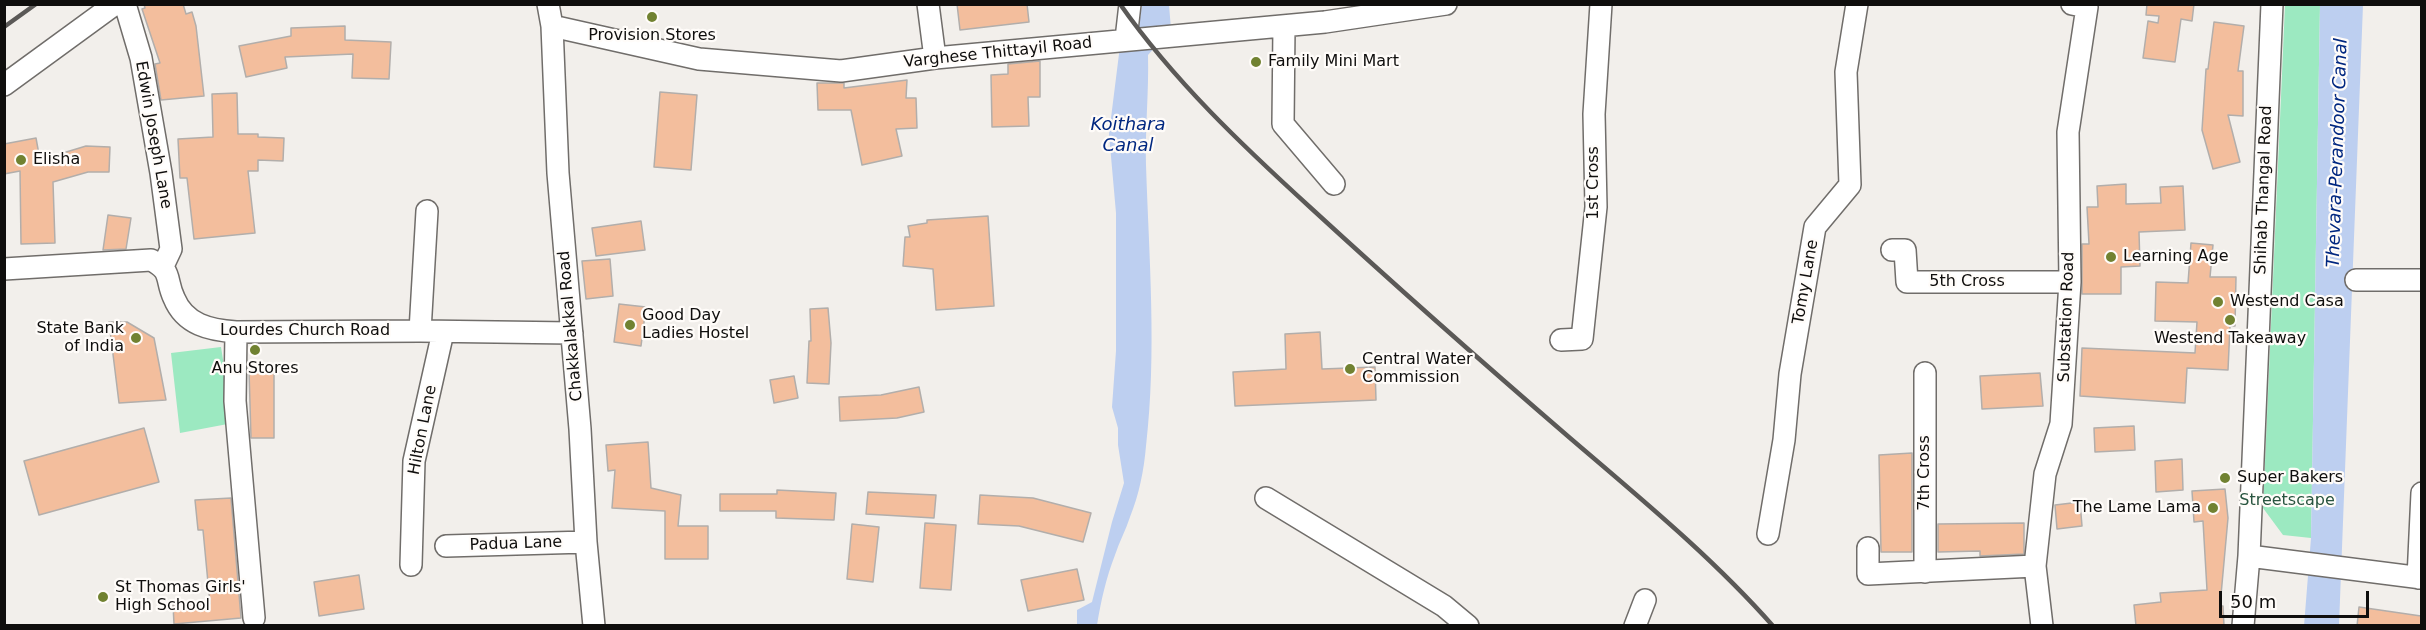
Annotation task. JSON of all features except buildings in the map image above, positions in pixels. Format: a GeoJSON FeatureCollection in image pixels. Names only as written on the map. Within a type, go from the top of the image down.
{"type":"FeatureCollection","features":[{"type":"Feature","properties":{"kind":"street"},"geometry":{"type":"LineString","coordinates":[[4,85],[115,4]]}},
{"type":"Feature","properties":{"kind":"street","name":"Edwin Joseph Lane"},"geometry":{"type":"LineString","coordinates":[[125,4],[141,58],[161,173],[171,249],[163,266]]}},
{"type":"Feature","properties":{"kind":"street","name":"Chakkalakkal Road"},"geometry":{"type":"LineString","coordinates":[[548,4],[552,26],[558,173],[594,626]]}},
{"type":"Feature","properties":{"kind":"street"},"geometry":{"type":"LineString","coordinates":[[927,4],[934,58]]}},
{"type":"Feature","properties":{"kind":"street"},"geometry":{"type":"LineString","coordinates":[[1126,39],[1130,4]]}},
{"type":"Feature","properties":{"kind":"street","name":"Varghese Thittayil Road"},"geometry":{"type":"LineString","coordinates":[[552,26],[699,59],[841,71],[934,58],[1284,26],[1325,13],[1446,4]]}},
{"type":"Feature","properties":{"kind":"street","name":"1st Cross"},"geometry":{"type":"LineString","coordinates":[[1561,340],[1582,339],[1584,328],[1596,207],[1594,114],[1601,4]]}},
{"type":"Feature","properties":{"kind":"street","name":"Tomy Lane"},"geometry":{"type":"LineString","coordinates":[[1767,534],[1784,440],[1790,374],[1815,227],[1850,185],[1846,72],[1857,4]]}},
{"type":"Feature","properties":{"kind":"street","name":"Shihab Thangal Road"},"geometry":{"type":"LineString","coordinates":[[2243,626],[2249,556],[2272,4]]}},
{"type":"Feature","properties":{"kind":"street","name":"Substation Road"},"geometry":{"type":"LineString","coordinates":[[2042,626],[2035,566],[2045,474],[2061,424],[2070,282],[2068,132],[2080,6]]}},
{"type":"Feature","properties":{"kind":"street"},"geometry":{"type":"LineString","coordinates":[[1284,26],[1283,124],[1334,184]]}},
{"type":"Feature","properties":{"kind":"street"},"geometry":{"type":"LineString","coordinates":[[420,331],[427,211]]}},
{"type":"Feature","properties":{"kind":"street","name":"5th Cross"},"geometry":{"type":"LineString","coordinates":[[1892,250],[1905,250],[1907,282],[2070,282]]}},
{"type":"Feature","properties":{"kind":"street"},"geometry":{"type":"LineString","coordinates":[[4,269],[151,260],[163,266]]}},
{"type":"Feature","properties":{"kind":"street","name":"Lourdes Church Road"},"geometry":{"type":"LineString","coordinates":[[163,266],[168,275],[174,299],[190,321],[211,330],[572,333]]}},
{"type":"Feature","properties":{"kind":"street"},"geometry":{"type":"LineString","coordinates":[[2356,280],[2421,280]]}},
{"type":"Feature","properties":{"kind":"street"},"geometry":{"type":"LineString","coordinates":[[236,332],[236,401],[254,618]]}},
{"type":"Feature","properties":{"kind":"street","name":"Hilton Lane"},"geometry":{"type":"LineString","coordinates":[[411,565],[414,461],[443,332]]}},
{"type":"Feature","properties":{"kind":"street","name":"7th Cross"},"geometry":{"type":"LineString","coordinates":[[1925,373],[1925,572]]}},
{"type":"Feature","properties":{"kind":"street"},"geometry":{"type":"LineString","coordinates":[[2249,556],[2420,578],[2421,493]]}},
{"type":"Feature","properties":{"kind":"street"},"geometry":{"type":"LineString","coordinates":[[1266,498],[1444,606],[1468,626]]}},
{"type":"Feature","properties":{"kind":"street","name":"Padua Lane"},"geometry":{"type":"LineString","coordinates":[[446,546],[586,542]]}},
{"type":"Feature","properties":{"kind":"street"},"geometry":{"type":"LineString","coordinates":[[1868,548],[1868,574],[2035,566]]}},
{"type":"Feature","properties":{"kind":"street"},"geometry":{"type":"LineString","coordinates":[[1635,626],[1645,600]]}},
{"type":"Feature","properties":{"kind":"green space","name":"Streetscape"},"geometry":{"type":"Polygon","coordinates":[[[2285,5],[2320,5],[2311,538],[2283,535],[2263,508],[2285,5]]]}},
{"type":"Feature","properties":{"kind":"green space"},"geometry":{"type":"Polygon","coordinates":[[[221,347],[233,423],[180,433],[171,353],[221,347]]]}},
{"type":"Feature","properties":{"kind":"water","name":"Koithara Canal"},"geometry":{"type":"Polygon","coordinates":[[[1142,5],[1169,5],[1171,29],[1148,55],[1146,165],[1152,341],[1145,455],[1136,500],[1109,572],[1097,625],[1077,625],[1077,610],[1092,602],[1124,483],[1118,445],[1118,428],[1112,407],[1116,351],[1116,213],[1109,134],[1120,46],[1136,45],[1142,5]]]}},
{"type":"Feature","properties":{"kind":"water","name":"Thevara-Perandoor Canal"},"geometry":{"type":"Polygon","coordinates":[[[2320,5],[2363,5],[2339,625],[2304,626],[2311,538],[2320,5]]]}},
{"type":"Feature","properties":{"kind":"railway"},"geometry":{"type":"LineString","coordinates":[[4,27],[36,4]]}},
{"type":"Feature","properties":{"kind":"railway"},"geometry":{"type":"LineString","coordinates":[[1120,4],[1186,86],[1260,161],[1440,325],[1675,529],[1773,626]]}},
{"type":"Feature","properties":{"kind":"place","name":"Provision Stores"},"geometry":{"type":"Point","coordinates":[652,17]}},
{"type":"Feature","properties":{"kind":"place","name":"Family Mini Mart"},"geometry":{"type":"Point","coordinates":[1256,62]}},
{"type":"Feature","properties":{"kind":"place","name":"Elisha"},"geometry":{"type":"Point","coordinates":[21,160]}},
{"type":"Feature","properties":{"kind":"place","name":"Learning Age"},"geometry":{"type":"Point","coordinates":[2111,257]}},
{"type":"Feature","properties":{"kind":"place","name":"Westend Casa"},"geometry":{"type":"Point","coordinates":[2218,302]}},
{"type":"Feature","properties":{"kind":"place","name":"Westend Takeaway"},"geometry":{"type":"Point","coordinates":[2230,320]}},
{"type":"Feature","properties":{"kind":"place","name":"Good Day Ladies Hostel"},"geometry":{"type":"Point","coordinates":[630,325]}},
{"type":"Feature","properties":{"kind":"place","name":"State Bank of India"},"geometry":{"type":"Point","coordinates":[136,338]}},
{"type":"Feature","properties":{"kind":"place","name":"Anu Stores"},"geometry":{"type":"Point","coordinates":[255,350]}},
{"type":"Feature","properties":{"kind":"place","name":"Central Water Commission"},"geometry":{"type":"Point","coordinates":[1350,369]}},
{"type":"Feature","properties":{"kind":"place","name":"Super Bakers"},"geometry":{"type":"Point","coordinates":[2225,478]}},
{"type":"Feature","properties":{"kind":"place","name":"The Lame Lama"},"geometry":{"type":"Point","coordinates":[2213,508]}},
{"type":"Feature","properties":{"kind":"place","name":"St Thomas Girls' High School"},"geometry":{"type":"Point","coordinates":[103,597]}}]}
